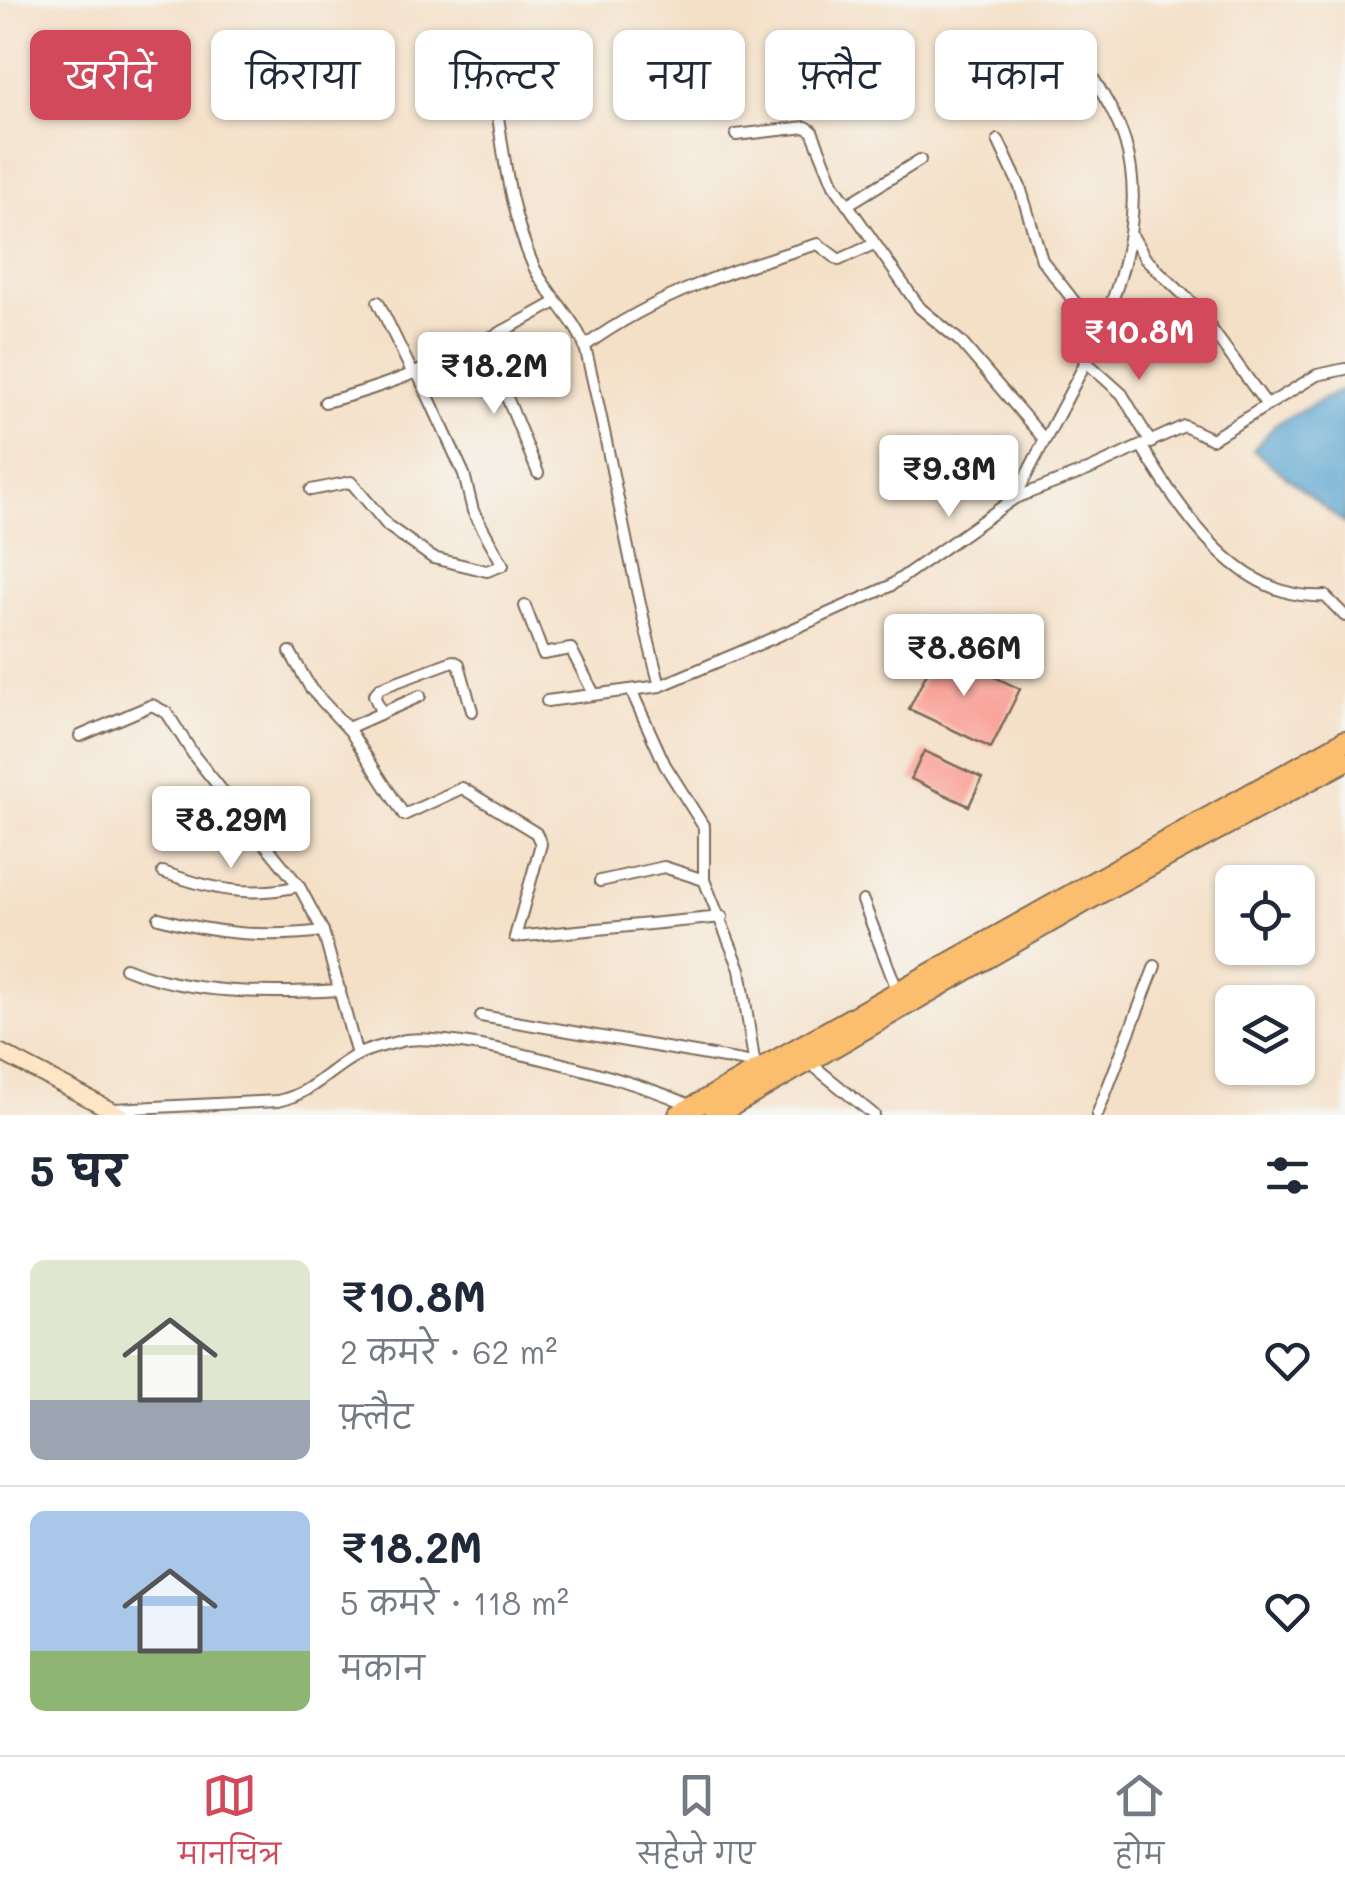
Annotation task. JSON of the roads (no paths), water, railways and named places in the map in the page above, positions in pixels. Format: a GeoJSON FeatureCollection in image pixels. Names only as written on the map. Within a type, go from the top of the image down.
{"type":"FeatureCollection","features":[{"type":"Feature","properties":{"kind":"highway"},"geometry":{"type":"LineString","coordinates":[[686,1111],[754,1068],[898,993],[1345,742]]}},
{"type":"Feature","properties":{"kind":"highway"},"geometry":{"type":"LineString","coordinates":[[714,1115],[810,1064],[1110,887],[1345,761]]}},
{"type":"Feature","properties":{"kind":"street"},"geometry":{"type":"LineString","coordinates":[[1015,498],[1120,284],[1133,237],[1134,181],[1124,138],[1097,88]]}},
{"type":"Feature","properties":{"kind":"street"},"geometry":{"type":"LineString","coordinates":[[499,120],[518,228],[540,279],[585,346],[624,517],[633,585],[660,686]]}},
{"type":"Feature","properties":{"kind":"street"},"geometry":{"type":"LineString","coordinates":[[736,136],[806,127],[812,131],[834,186],[920,308],[961,342],[1044,438]]}},
{"type":"Feature","properties":{"kind":"street"},"geometry":{"type":"LineString","coordinates":[[998,140],[1020,187],[1042,260],[1098,332]]}},
{"type":"Feature","properties":{"kind":"street"},"geometry":{"type":"LineString","coordinates":[[848,205],[920,160]]}},
{"type":"Feature","properties":{"kind":"street"},"geometry":{"type":"LineString","coordinates":[[1133,237],[1145,258],[1193,304],[1267,406]]}},
{"type":"Feature","properties":{"kind":"street"},"geometry":{"type":"LineString","coordinates":[[585,346],[615,325],[732,269],[818,244],[839,260],[874,244]]}},
{"type":"Feature","properties":{"kind":"street"},"geometry":{"type":"LineString","coordinates":[[311,490],[351,482],[388,526],[433,558],[487,571],[503,566],[473,511],[464,474],[378,302]]}},
{"type":"Feature","properties":{"kind":"street"},"geometry":{"type":"LineString","coordinates":[[324,402],[415,373],[478,347],[556,302]]}},
{"type":"Feature","properties":{"kind":"street"},"geometry":{"type":"LineString","coordinates":[[478,347],[506,395],[538,473]]}},
{"type":"Feature","properties":{"kind":"street"},"geometry":{"type":"LineString","coordinates":[[1084,360],[1122,394],[1176,503],[1228,559],[1258,580],[1310,597],[1325,596],[1345,616]]}},
{"type":"Feature","properties":{"kind":"street"},"geometry":{"type":"LineString","coordinates":[[546,702],[660,686],[890,586],[1015,498],[1189,425],[1212,440],[1316,375],[1345,369]]}},
{"type":"Feature","properties":{"kind":"street"},"geometry":{"type":"LineString","coordinates":[[525,606],[543,654],[571,649],[594,694]]}},
{"type":"Feature","properties":{"kind":"street"},"geometry":{"type":"LineString","coordinates":[[290,652],[312,689],[348,728],[404,816],[462,788],[536,834],[540,844],[515,930],[519,939],[722,917]]}},
{"type":"Feature","properties":{"kind":"street"},"geometry":{"type":"LineString","coordinates":[[381,712],[374,696],[380,688],[452,661],[459,664],[472,711]]}},
{"type":"Feature","properties":{"kind":"street"},"geometry":{"type":"LineString","coordinates":[[481,1016],[754,1068],[747,996],[722,917],[704,880],[704,827],[666,765],[631,690]]}},
{"type":"Feature","properties":{"kind":"street"},"geometry":{"type":"LineString","coordinates":[[348,728],[420,696]]}},
{"type":"Feature","properties":{"kind":"street"},"geometry":{"type":"LineString","coordinates":[[80,736],[152,705],[160,707],[299,886],[324,931],[357,1055]]}},
{"type":"Feature","properties":{"kind":"street"},"geometry":{"type":"LineString","coordinates":[[600,881],[664,868],[704,880]]}},
{"type":"Feature","properties":{"kind":"street"},"geometry":{"type":"LineString","coordinates":[[163,872],[207,888],[240,893],[269,893],[299,886]]}},
{"type":"Feature","properties":{"kind":"street"},"geometry":{"type":"LineString","coordinates":[[863,901],[898,993]]}},
{"type":"Feature","properties":{"kind":"street"},"geometry":{"type":"LineString","coordinates":[[159,918],[224,933],[274,936],[324,931]]}},
{"type":"Feature","properties":{"kind":"street"},"geometry":{"type":"LineString","coordinates":[[1097,1115],[1156,966]]}},
{"type":"Feature","properties":{"kind":"street"},"geometry":{"type":"LineString","coordinates":[[125,968],[161,983],[186,986],[296,992],[340,990]]}},
{"type":"Feature","properties":{"kind":"street"},"geometry":{"type":"LineString","coordinates":[[0,1052],[117,1112],[278,1101],[302,1095],[357,1055],[407,1039],[608,1074],[686,1111]]}},
{"type":"Feature","properties":{"kind":"street"},"geometry":{"type":"LineString","coordinates":[[810,1064],[874,1115]]}},
{"type":"Feature","properties":{"kind":"water"},"geometry":{"type":"Polygon","coordinates":[[[1341,390],[1345,394],[1345,524],[1253,450],[1276,424],[1341,390]]]}}]}
